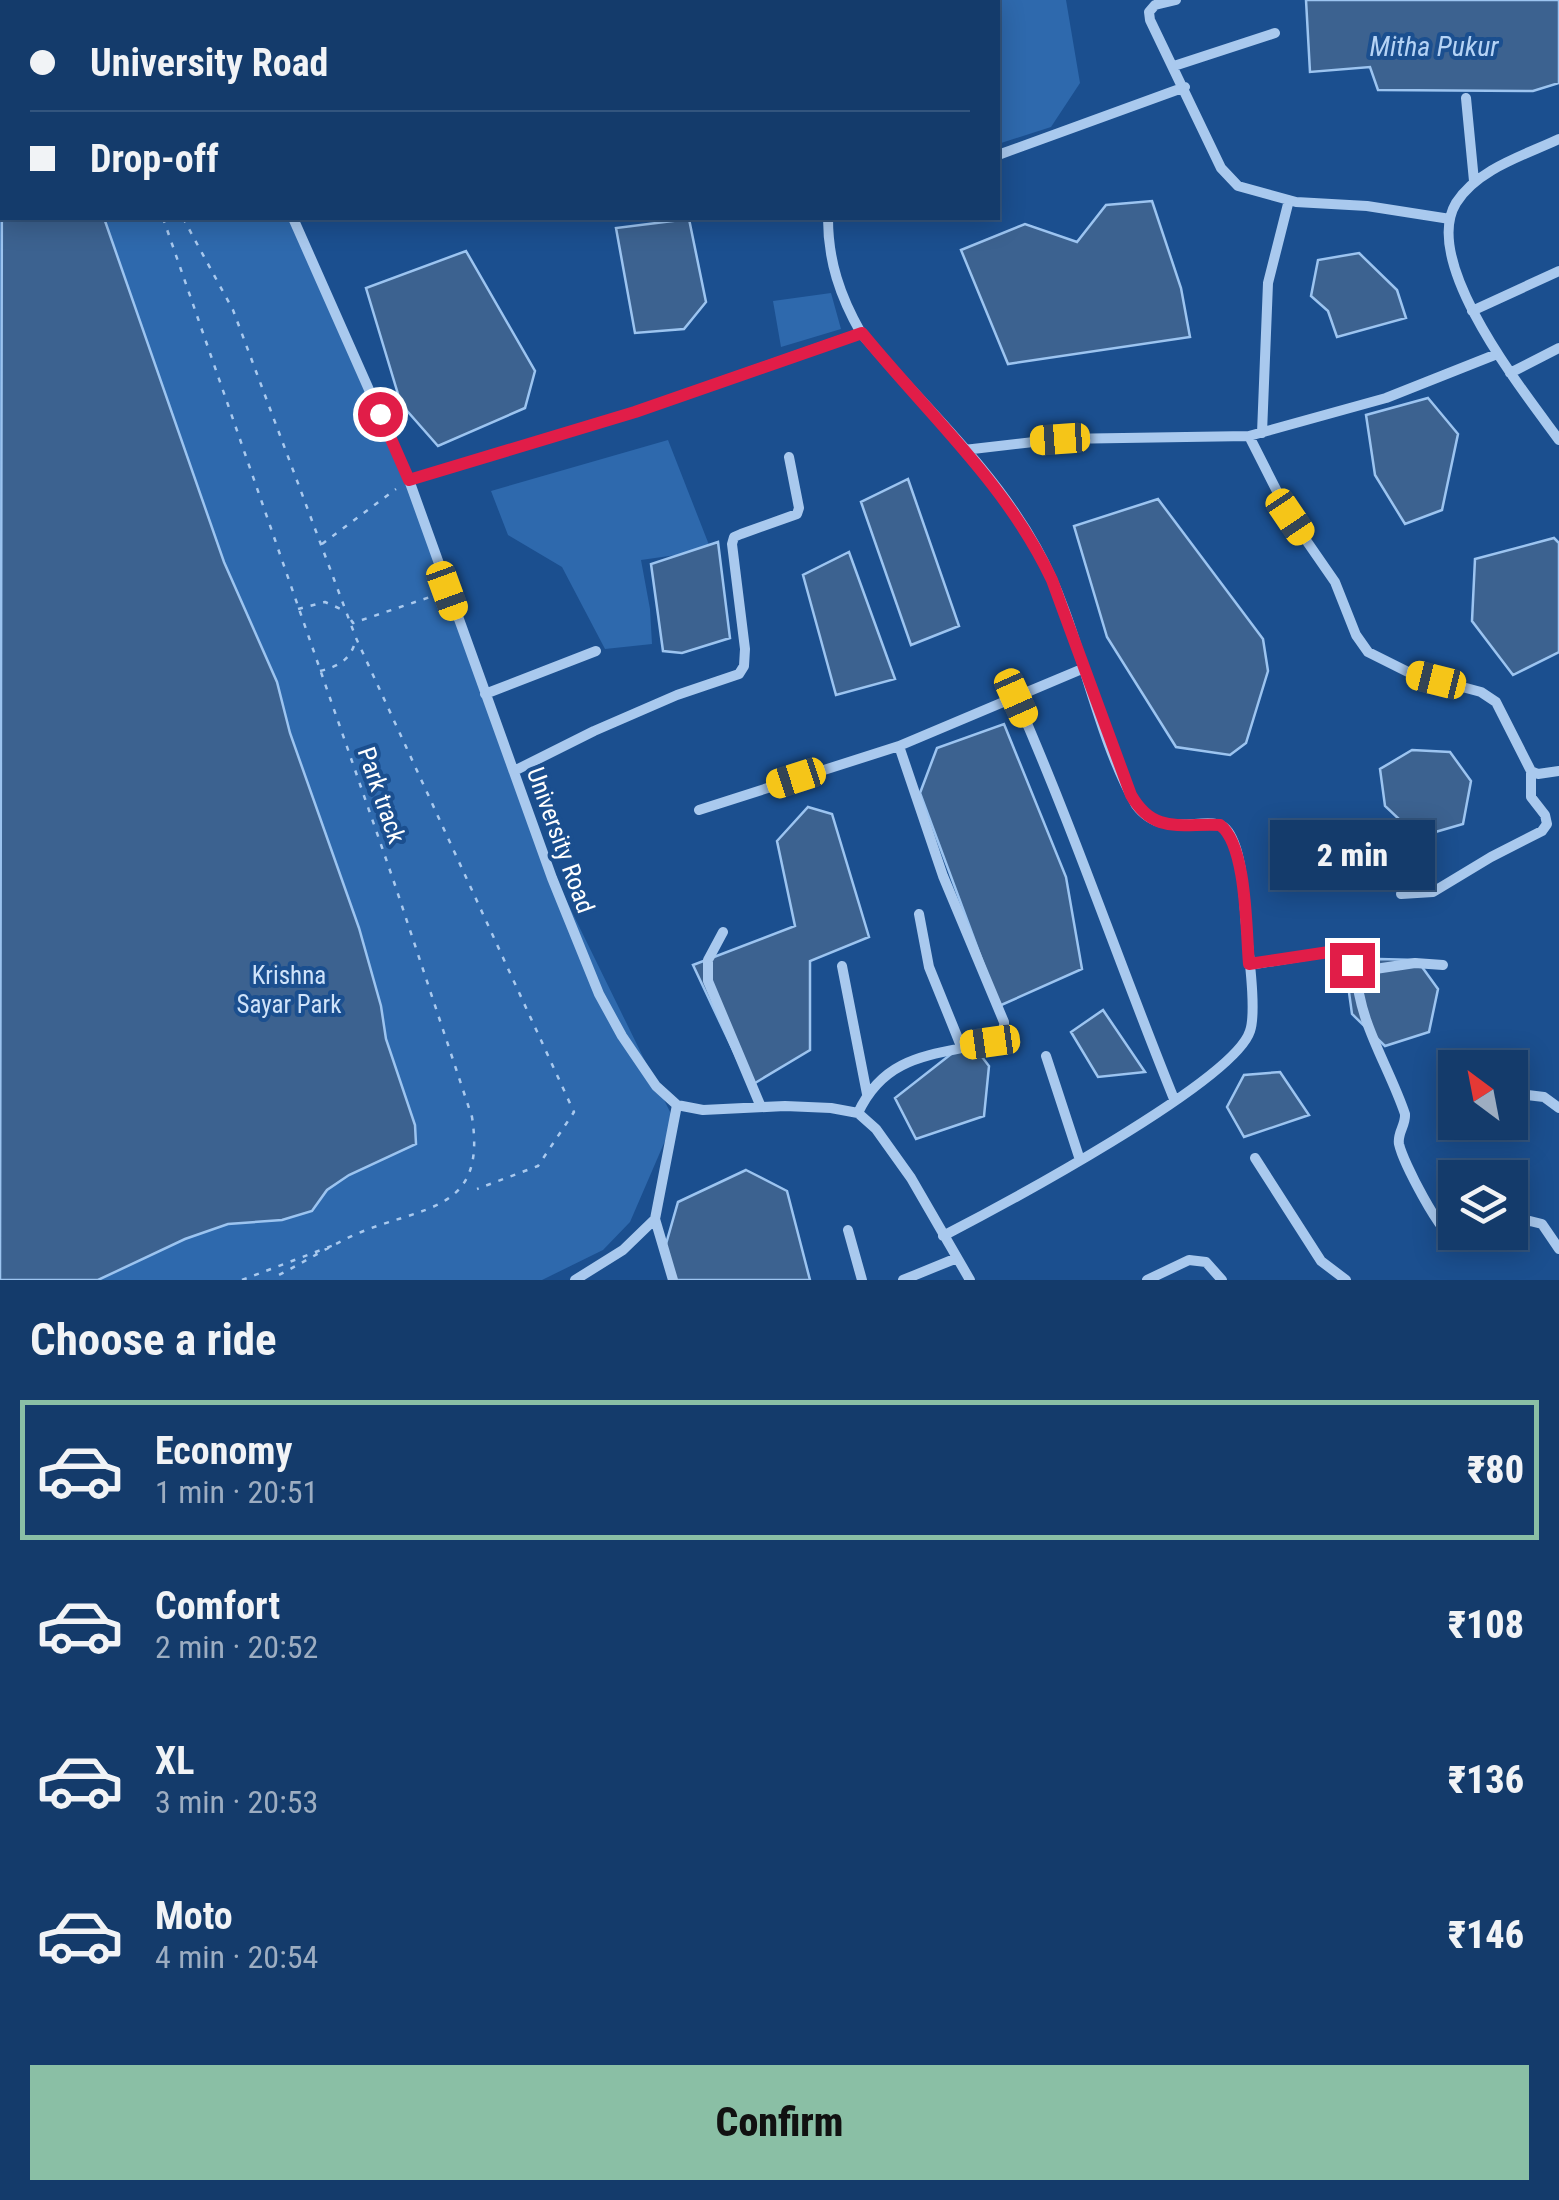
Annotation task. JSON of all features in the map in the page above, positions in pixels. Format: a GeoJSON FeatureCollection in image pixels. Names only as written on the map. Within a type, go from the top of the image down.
{"type":"FeatureCollection","features":[{"type":"Feature","properties":{"kind":"street"},"geometry":{"type":"LineString","coordinates":[[1176,0],[1155,4],[1149,12],[1228,179],[1266,196],[1450,219]]}},
{"type":"Feature","properties":{"kind":"street"},"geometry":{"type":"LineString","coordinates":[[1174,66],[1275,32]]}},
{"type":"Feature","properties":{"kind":"street"},"geometry":{"type":"LineString","coordinates":[[1000,154],[1185,87]]}},
{"type":"Feature","properties":{"kind":"street"},"geometry":{"type":"LineString","coordinates":[[1466,98],[1474,182]]}},
{"type":"Feature","properties":{"kind":"street"},"geometry":{"type":"LineString","coordinates":[[1559,139],[1474,182],[1456,203],[1450,219],[1456,269],[1472,311],[1496,354],[1559,440]]}},
{"type":"Feature","properties":{"kind":"street"},"geometry":{"type":"LineString","coordinates":[[1262,433],[1268,283],[1289,200]]}},
{"type":"Feature","properties":{"kind":"street","name":"University Road"},"geometry":{"type":"LineString","coordinates":[[294,220],[409,480],[552,878],[599,994],[648,1074],[677,1105]]}},
{"type":"Feature","properties":{"kind":"street"},"geometry":{"type":"LineString","coordinates":[[828,220],[833,268],[847,308],[862,333],[1000,494],[1036,546],[1131,795],[1143,814],[1158,822],[1220,825],[1230,836],[1242,886],[1251,1029],[1239,1051],[1174,1100],[1080,1160],[944,1236]]}},
{"type":"Feature","properties":{"kind":"street"},"geometry":{"type":"LineString","coordinates":[[1472,311],[1559,271]]}},
{"type":"Feature","properties":{"kind":"street"},"geometry":{"type":"LineString","coordinates":[[409,480],[635,412],[862,333]]}},
{"type":"Feature","properties":{"kind":"street"},"geometry":{"type":"LineString","coordinates":[[1510,373],[1559,348]]}},
{"type":"Feature","properties":{"kind":"street"},"geometry":{"type":"LineString","coordinates":[[964,450],[1060,439],[1249,436],[1386,398],[1496,354]]}},
{"type":"Feature","properties":{"kind":"street"},"geometry":{"type":"LineString","coordinates":[[1249,436],[1290,517],[1335,582],[1356,635],[1368,652],[1410,673],[1481,692],[1496,702],[1531,771],[1530,797],[1545,815],[1547,824],[1542,831],[1433,892],[1401,894]]}},
{"type":"Feature","properties":{"kind":"street"},"geometry":{"type":"LineString","coordinates":[[514,771],[677,695],[739,674],[745,649],[732,544],[742,534],[796,514],[799,508],[789,457]]}},
{"type":"Feature","properties":{"kind":"street"},"geometry":{"type":"LineString","coordinates":[[486,694],[596,652]]}},
{"type":"Feature","properties":{"kind":"street"},"geometry":{"type":"LineString","coordinates":[[699,810],[899,746],[1082,669]]}},
{"type":"Feature","properties":{"kind":"street"},"geometry":{"type":"LineString","coordinates":[[1016,698],[1054,785],[1112,946],[1174,1100]]}},
{"type":"Feature","properties":{"kind":"street"},"geometry":{"type":"LineString","coordinates":[[858,1113],[867,1094],[896,1068],[924,1055],[998,1040],[1004,1034],[1004,1022],[943,876],[899,746]]}},
{"type":"Feature","properties":{"kind":"street"},"geometry":{"type":"LineString","coordinates":[[1531,771],[1559,771]]}},
{"type":"Feature","properties":{"kind":"street"},"geometry":{"type":"LineString","coordinates":[[919,914],[930,968],[962,1046]]}},
{"type":"Feature","properties":{"kind":"street"},"geometry":{"type":"LineString","coordinates":[[723,932],[708,960],[708,981],[761,1107]]}},
{"type":"Feature","properties":{"kind":"street"},"geometry":{"type":"LineString","coordinates":[[1249,964],[1329,952],[1346,958],[1356,970],[1367,1029],[1405,1114],[1401,1150],[1438,1222]]}},
{"type":"Feature","properties":{"kind":"street"},"geometry":{"type":"LineString","coordinates":[[1356,970],[1415,963],[1444,965]]}},
{"type":"Feature","properties":{"kind":"street"},"geometry":{"type":"LineString","coordinates":[[842,966],[867,1094]]}},
{"type":"Feature","properties":{"kind":"street"},"geometry":{"type":"LineString","coordinates":[[1046,1056],[1080,1160]]}},
{"type":"Feature","properties":{"kind":"street"},"geometry":{"type":"LineString","coordinates":[[1528,1095],[1544,1097],[1559,1108]]}},
{"type":"Feature","properties":{"kind":"street"},"geometry":{"type":"LineString","coordinates":[[672,1280],[656,1219],[677,1105],[703,1110],[832,1108],[858,1113],[876,1130],[911,1178],[970,1280]]}},
{"type":"Feature","properties":{"kind":"street"},"geometry":{"type":"LineString","coordinates":[[1255,1158],[1321,1261],[1346,1280]]}},
{"type":"Feature","properties":{"kind":"street"},"geometry":{"type":"LineString","coordinates":[[575,1280],[623,1250],[656,1219]]}},
{"type":"Feature","properties":{"kind":"street"},"geometry":{"type":"LineString","coordinates":[[1528,1222],[1542,1224],[1559,1249]]}},
{"type":"Feature","properties":{"kind":"street"},"geometry":{"type":"LineString","coordinates":[[848,1230],[862,1280]]}},
{"type":"Feature","properties":{"kind":"street"},"geometry":{"type":"LineString","coordinates":[[903,1280],[956,1258]]}},
{"type":"Feature","properties":{"kind":"street"},"geometry":{"type":"LineString","coordinates":[[1147,1280],[1189,1260],[1206,1262],[1222,1280]]}},
{"type":"Feature","properties":{"kind":"path","name":"Park track"},"geometry":{"type":"LineString","coordinates":[[164,220],[466,1098],[476,1145],[463,1186],[450,1200],[344,1240],[276,1280]]}},
{"type":"Feature","properties":{"kind":"path"},"geometry":{"type":"LineString","coordinates":[[184,220],[233,310],[356,638],[574,1112],[538,1166],[477,1189]]}},
{"type":"Feature","properties":{"kind":"path"},"geometry":{"type":"LineString","coordinates":[[321,544],[409,480]]}},
{"type":"Feature","properties":{"kind":"path"},"geometry":{"type":"LineString","coordinates":[[353,623],[447,591]]}},
{"type":"Feature","properties":{"kind":"path"},"geometry":{"type":"LineString","coordinates":[[298,609],[325,602],[347,614],[353,623],[356,638],[350,657],[320,671]]}},
{"type":"Feature","properties":{"kind":"path"},"geometry":{"type":"LineString","coordinates":[[242,1280],[371,1230]]}},
{"type":"Feature","properties":{"kind":"green space"},"geometry":{"type":"Polygon","coordinates":[[[1000,0],[1066,0],[1080,83],[1051,127],[1000,143],[1000,0]]]}},
{"type":"Feature","properties":{"kind":"green space","name":"Krishna Sayar Park"},"geometry":{"type":"Polygon","coordinates":[[[0,220],[294,220],[409,480],[544,855],[674,1120],[630,1222],[603,1250],[542,1280],[0,1280],[0,220]]]}},
{"type":"Feature","properties":{"kind":"green space"},"geometry":{"type":"Polygon","coordinates":[[[831,293],[841,329],[781,347],[773,301],[831,293]]]}},
{"type":"Feature","properties":{"kind":"green space"},"geometry":{"type":"Polygon","coordinates":[[[668,440],[711,550],[641,560],[652,644],[605,649],[562,567],[508,535],[491,491],[668,440]]]}},
{"type":"Feature","properties":{"kind":"water","name":"Mitha Pukur"},"geometry":{"type":"Polygon","coordinates":[[[1306,0],[1559,0],[1559,83],[1533,91],[1378,90],[1370,67],[1310,72],[1306,0]]]}},
{"type":"Feature","properties":{"kind":"water"},"geometry":{"type":"Polygon","coordinates":[[[1152,201],[1181,288],[1190,337],[1008,364],[961,250],[1025,224],[1077,242],[1106,205],[1152,201]]]}},
{"type":"Feature","properties":{"kind":"water"},"geometry":{"type":"Polygon","coordinates":[[[2,220],[105,220],[224,562],[277,682],[290,733],[359,928],[386,1039],[415,1125],[416,1144],[349,1175],[327,1190],[312,1211],[282,1220],[228,1224],[185,1239],[98,1280],[0,1280],[2,220]]]}},
{"type":"Feature","properties":{"kind":"water"},"geometry":{"type":"Polygon","coordinates":[[[689,220],[706,302],[684,329],[635,333],[616,228],[689,220]]]}},
{"type":"Feature","properties":{"kind":"water"},"geometry":{"type":"Polygon","coordinates":[[[466,251],[535,371],[525,408],[438,446],[401,404],[366,288],[466,251]]]}},
{"type":"Feature","properties":{"kind":"water"},"geometry":{"type":"Polygon","coordinates":[[[1359,253],[1397,290],[1406,318],[1337,337],[1328,311],[1311,296],[1318,260],[1359,253]]]}},
{"type":"Feature","properties":{"kind":"water"},"geometry":{"type":"Polygon","coordinates":[[[1428,398],[1458,434],[1442,510],[1405,524],[1375,475],[1366,415],[1428,398]]]}},
{"type":"Feature","properties":{"kind":"water"},"geometry":{"type":"Polygon","coordinates":[[[908,479],[959,626],[911,645],[861,502],[908,479]]]}},
{"type":"Feature","properties":{"kind":"water"},"geometry":{"type":"Polygon","coordinates":[[[1158,499],[1263,639],[1268,671],[1246,743],[1230,755],[1176,747],[1107,637],[1074,526],[1158,499]]]}},
{"type":"Feature","properties":{"kind":"water"},"geometry":{"type":"Polygon","coordinates":[[[1554,538],[1559,543],[1559,652],[1513,675],[1472,621],[1475,559],[1554,538]]]}},
{"type":"Feature","properties":{"kind":"water"},"geometry":{"type":"Polygon","coordinates":[[[718,542],[730,638],[682,653],[663,651],[651,564],[718,542]]]}},
{"type":"Feature","properties":{"kind":"water"},"geometry":{"type":"Polygon","coordinates":[[[849,552],[895,679],[836,695],[803,575],[849,552]]]}},
{"type":"Feature","properties":{"kind":"water"},"geometry":{"type":"Polygon","coordinates":[[[1004,724],[1066,877],[1082,969],[999,1006],[920,793],[937,748],[1004,724]]]}},
{"type":"Feature","properties":{"kind":"water"},"geometry":{"type":"Polygon","coordinates":[[[1412,750],[1450,752],[1471,781],[1463,824],[1418,837],[1385,806],[1380,769],[1412,750]]]}},
{"type":"Feature","properties":{"kind":"water"},"geometry":{"type":"Polygon","coordinates":[[[808,807],[832,814],[869,937],[810,961],[810,1050],[750,1086],[693,965],[795,926],[777,841],[808,807]]]}},
{"type":"Feature","properties":{"kind":"water"},"geometry":{"type":"Polygon","coordinates":[[[1379,959],[1417,960],[1438,989],[1429,1032],[1385,1046],[1352,1014],[1347,978],[1379,959]]]}},
{"type":"Feature","properties":{"kind":"water"},"geometry":{"type":"Polygon","coordinates":[[[1103,1010],[1145,1072],[1098,1077],[1071,1032],[1103,1010]]]}},
{"type":"Feature","properties":{"kind":"water"},"geometry":{"type":"Polygon","coordinates":[[[969,1040],[989,1066],[984,1116],[916,1139],[895,1098],[969,1040]]]}},
{"type":"Feature","properties":{"kind":"water"},"geometry":{"type":"Polygon","coordinates":[[[1280,1072],[1309,1115],[1244,1137],[1227,1107],[1244,1075],[1280,1072]]]}},
{"type":"Feature","properties":{"kind":"water"},"geometry":{"type":"Polygon","coordinates":[[[746,1170],[787,1191],[810,1280],[670,1280],[664,1251],[678,1202],[746,1170]]]}},
{"type":"Feature","properties":{"kind":"route"},"geometry":{"type":"LineString","coordinates":[[380,414],[409,480],[635,412],[862,333],[985,473],[1036,546],[1131,795],[1143,814],[1158,822],[1226,828],[1236,851],[1242,886],[1249,964],[1329,952],[1339,954],[1352,965]]}}]}
